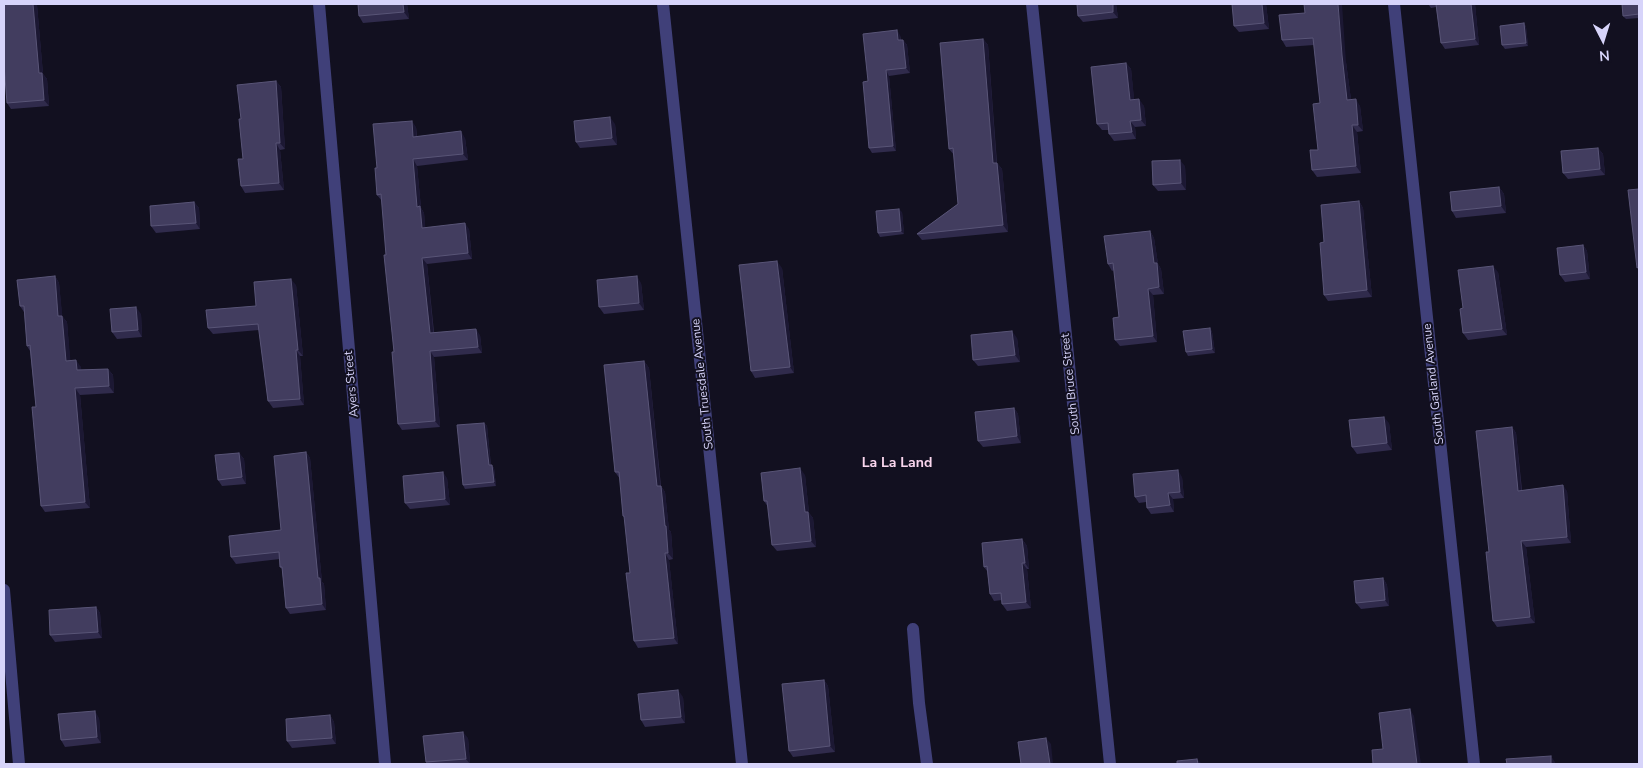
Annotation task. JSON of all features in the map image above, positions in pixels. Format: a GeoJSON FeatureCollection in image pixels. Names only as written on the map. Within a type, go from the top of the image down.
{"type":"FeatureCollection","features":[{"type":"Feature","properties":{"kind":"street","name":"Ayers Street"},"geometry":{"type":"LineString","coordinates":[[319,4],[385,764]]}},
{"type":"Feature","properties":{"kind":"street","name":"South Truesdale Avenue"},"geometry":{"type":"LineString","coordinates":[[663,4],[742,764]]}},
{"type":"Feature","properties":{"kind":"street","name":"South Bruce Street"},"geometry":{"type":"LineString","coordinates":[[1032,4],[1110,764]]}},
{"type":"Feature","properties":{"kind":"street","name":"South Garland Avenue"},"geometry":{"type":"LineString","coordinates":[[1394,4],[1474,764]]}},
{"type":"Feature","properties":{"kind":"street"},"geometry":{"type":"LineString","coordinates":[[4,590],[18,764]]}},
{"type":"Feature","properties":{"kind":"street"},"geometry":{"type":"LineString","coordinates":[[913,628],[919,703],[927,764]]}},
{"type":"Feature","properties":{"kind":"building"},"geometry":{"type":"Polygon","coordinates":[[[4,4],[33,4],[39,73],[42,73],[44,100],[7,103],[4,65],[4,4]]]}},
{"type":"Feature","properties":{"kind":"building"},"geometry":{"type":"Polygon","coordinates":[[[358,4],[403,4],[404,12],[359,16],[358,4]]]}},
{"type":"Feature","properties":{"kind":"building"},"geometry":{"type":"Polygon","coordinates":[[[1077,4],[1113,4],[1113,12],[1078,16],[1077,4]]]}},
{"type":"Feature","properties":{"kind":"building"},"geometry":{"type":"Polygon","coordinates":[[[1232,4],[1262,4],[1264,23],[1234,26],[1232,4]]]}},
{"type":"Feature","properties":{"kind":"building"},"geometry":{"type":"Polygon","coordinates":[[[1304,4],[1338,4],[1347,100],[1356,99],[1358,125],[1352,125],[1356,166],[1312,170],[1310,150],[1318,150],[1313,104],[1320,103],[1313,38],[1282,40],[1279,15],[1305,13],[1304,4]]]}},
{"type":"Feature","properties":{"kind":"building"},"geometry":{"type":"Polygon","coordinates":[[[1436,4],[1471,4],[1475,39],[1441,43],[1436,4]]]}},
{"type":"Feature","properties":{"kind":"building"},"geometry":{"type":"Polygon","coordinates":[[[1622,4],[1639,4],[1639,14],[1623,16],[1622,4]]]}},
{"type":"Feature","properties":{"kind":"building"},"geometry":{"type":"Polygon","coordinates":[[[1524,23],[1526,43],[1502,45],[1500,26],[1524,23]]]}},
{"type":"Feature","properties":{"kind":"building"},"geometry":{"type":"Polygon","coordinates":[[[897,30],[898,40],[903,40],[906,68],[886,70],[893,146],[869,148],[863,82],[868,81],[863,34],[897,30]]]}},
{"type":"Feature","properties":{"kind":"building"},"geometry":{"type":"Polygon","coordinates":[[[983,39],[993,163],[997,163],[1003,225],[917,234],[958,204],[953,148],[949,149],[940,43],[983,39]]]}},
{"type":"Feature","properties":{"kind":"building"},"geometry":{"type":"Polygon","coordinates":[[[1126,63],[1130,100],[1139,99],[1141,120],[1130,121],[1132,132],[1109,134],[1108,123],[1097,124],[1091,67],[1126,63]]]}},
{"type":"Feature","properties":{"kind":"building"},"geometry":{"type":"Polygon","coordinates":[[[276,81],[280,143],[276,143],[279,183],[241,186],[238,159],[243,159],[237,85],[276,81]]]}},
{"type":"Feature","properties":{"kind":"building"},"geometry":{"type":"Polygon","coordinates":[[[610,117],[612,138],[576,142],[574,121],[610,117]]]}},
{"type":"Feature","properties":{"kind":"building"},"geometry":{"type":"Polygon","coordinates":[[[412,121],[413,137],[461,131],[463,154],[413,159],[417,207],[420,206],[422,228],[465,223],[468,253],[422,258],[430,333],[476,329],[478,347],[430,351],[435,421],[398,424],[392,352],[394,352],[384,255],[386,255],[381,194],[377,195],[375,168],[377,168],[373,124],[412,121]]]}},
{"type":"Feature","properties":{"kind":"building"},"geometry":{"type":"Polygon","coordinates":[[[1598,148],[1600,169],[1563,173],[1561,151],[1598,148]]]}},
{"type":"Feature","properties":{"kind":"building"},"geometry":{"type":"Polygon","coordinates":[[[1180,160],[1181,183],[1153,185],[1152,161],[1180,160]]]}},
{"type":"Feature","properties":{"kind":"building"},"geometry":{"type":"Polygon","coordinates":[[[1499,187],[1501,206],[1452,211],[1450,192],[1499,187]]]}},
{"type":"Feature","properties":{"kind":"building"},"geometry":{"type":"Polygon","coordinates":[[[1639,189],[1639,267],[1637,268],[1628,190],[1639,189]]]}},
{"type":"Feature","properties":{"kind":"building"},"geometry":{"type":"Polygon","coordinates":[[[1359,201],[1367,290],[1324,295],[1320,243],[1324,242],[1321,205],[1359,201]]]}},
{"type":"Feature","properties":{"kind":"building"},"geometry":{"type":"Polygon","coordinates":[[[194,202],[196,223],[151,226],[150,206],[194,202]]]}},
{"type":"Feature","properties":{"kind":"building"},"geometry":{"type":"Polygon","coordinates":[[[899,209],[901,231],[878,233],[876,211],[899,209]]]}},
{"type":"Feature","properties":{"kind":"building"},"geometry":{"type":"Polygon","coordinates":[[[1150,231],[1154,263],[1157,263],[1159,287],[1148,289],[1153,336],[1115,340],[1113,318],[1119,317],[1113,263],[1108,264],[1104,236],[1150,231]]]}},
{"type":"Feature","properties":{"kind":"building"},"geometry":{"type":"Polygon","coordinates":[[[1583,245],[1586,272],[1560,275],[1557,248],[1583,245]]]}},
{"type":"Feature","properties":{"kind":"building"},"geometry":{"type":"Polygon","coordinates":[[[777,261],[790,367],[751,371],[739,265],[777,261]]]}},
{"type":"Feature","properties":{"kind":"building"},"geometry":{"type":"Polygon","coordinates":[[[1493,266],[1502,329],[1463,333],[1460,309],[1463,308],[1458,270],[1493,266]]]}},
{"type":"Feature","properties":{"kind":"building"},"geometry":{"type":"Polygon","coordinates":[[[55,276],[58,316],[62,316],[66,361],[76,360],[77,370],[108,369],[109,386],[75,388],[85,502],[41,506],[32,407],[36,407],[30,345],[27,346],[24,306],[20,306],[17,280],[55,276]]]}},
{"type":"Feature","properties":{"kind":"building"},"geometry":{"type":"Polygon","coordinates":[[[637,276],[639,303],[599,307],[597,280],[637,276]]]}},
{"type":"Feature","properties":{"kind":"building"},"geometry":{"type":"Polygon","coordinates":[[[291,279],[298,350],[296,350],[300,399],[268,401],[258,324],[208,328],[206,310],[256,306],[254,282],[291,279]]]}},
{"type":"Feature","properties":{"kind":"building"},"geometry":{"type":"Polygon","coordinates":[[[136,307],[138,330],[112,332],[110,309],[136,307]]]}},
{"type":"Feature","properties":{"kind":"building"},"geometry":{"type":"Polygon","coordinates":[[[1210,328],[1212,349],[1186,352],[1183,331],[1210,328]]]}},
{"type":"Feature","properties":{"kind":"building"},"geometry":{"type":"Polygon","coordinates":[[[1012,331],[1015,355],[973,360],[971,335],[1012,331]]]}},
{"type":"Feature","properties":{"kind":"building"},"geometry":{"type":"Polygon","coordinates":[[[644,361],[657,486],[661,486],[666,526],[668,553],[665,553],[674,638],[634,641],[626,573],[630,573],[624,516],[619,472],[615,472],[604,365],[644,361]]]}},
{"type":"Feature","properties":{"kind":"building"},"geometry":{"type":"Polygon","coordinates":[[[1014,408],[1017,436],[978,441],[975,412],[1014,408]]]}},
{"type":"Feature","properties":{"kind":"building"},"geometry":{"type":"Polygon","coordinates":[[[1384,417],[1387,443],[1352,447],[1349,420],[1384,417]]]}},
{"type":"Feature","properties":{"kind":"building"},"geometry":{"type":"Polygon","coordinates":[[[484,423],[489,465],[492,465],[494,482],[463,485],[457,425],[484,423]]]}},
{"type":"Feature","properties":{"kind":"building"},"geometry":{"type":"Polygon","coordinates":[[[1512,427],[1518,491],[1563,485],[1567,537],[1521,541],[1530,617],[1493,621],[1486,552],[1489,552],[1476,431],[1512,427]]]}},
{"type":"Feature","properties":{"kind":"building"},"geometry":{"type":"Polygon","coordinates":[[[306,452],[322,604],[286,608],[279,552],[231,557],[229,536],[281,530],[274,456],[306,452]]]}},
{"type":"Feature","properties":{"kind":"building"},"geometry":{"type":"Polygon","coordinates":[[[239,453],[242,477],[218,480],[215,455],[239,453]]]}},
{"type":"Feature","properties":{"kind":"building"},"geometry":{"type":"Polygon","coordinates":[[[800,468],[805,512],[808,512],[811,541],[772,545],[767,501],[764,501],[761,473],[800,468]]]}},
{"type":"Feature","properties":{"kind":"building"},"geometry":{"type":"Polygon","coordinates":[[[1178,470],[1180,492],[1168,493],[1170,505],[1147,508],[1146,495],[1135,497],[1133,474],[1178,470]]]}},
{"type":"Feature","properties":{"kind":"building"},"geometry":{"type":"Polygon","coordinates":[[[443,472],[445,499],[405,503],[403,476],[443,472]]]}},
{"type":"Feature","properties":{"kind":"building"},"geometry":{"type":"Polygon","coordinates":[[[1022,539],[1025,563],[1022,563],[1026,602],[1002,604],[1001,593],[990,594],[987,566],[984,567],[982,543],[1022,539]]]}},
{"type":"Feature","properties":{"kind":"building"},"geometry":{"type":"Polygon","coordinates":[[[1383,578],[1385,600],[1356,603],[1354,581],[1383,578]]]}},
{"type":"Feature","properties":{"kind":"building"},"geometry":{"type":"Polygon","coordinates":[[[96,607],[98,632],[50,635],[49,610],[96,607]]]}},
{"type":"Feature","properties":{"kind":"building"},"geometry":{"type":"Polygon","coordinates":[[[824,680],[830,746],[789,751],[782,684],[824,680]]]}},
{"type":"Feature","properties":{"kind":"building"},"geometry":{"type":"Polygon","coordinates":[[[678,690],[681,717],[641,720],[638,694],[678,690]]]}},
{"type":"Feature","properties":{"kind":"building"},"geometry":{"type":"Polygon","coordinates":[[[1410,709],[1417,764],[1373,764],[1372,750],[1383,749],[1379,713],[1410,709]]]}},
{"type":"Feature","properties":{"kind":"building"},"geometry":{"type":"Polygon","coordinates":[[[95,711],[97,737],[61,740],[58,714],[95,711]]]}},
{"type":"Feature","properties":{"kind":"building"},"geometry":{"type":"Polygon","coordinates":[[[330,715],[332,738],[287,741],[286,719],[330,715]]]}},
{"type":"Feature","properties":{"kind":"building"},"geometry":{"type":"Polygon","coordinates":[[[463,732],[466,759],[426,762],[423,736],[463,732]]]}},
{"type":"Feature","properties":{"kind":"building"},"geometry":{"type":"Polygon","coordinates":[[[1046,738],[1050,764],[1021,764],[1018,742],[1046,738]]]}},
{"type":"Feature","properties":{"kind":"building"},"geometry":{"type":"Polygon","coordinates":[[[1551,756],[1551,764],[1507,764],[1506,759],[1551,756]]]}},
{"type":"Feature","properties":{"kind":"building"},"geometry":{"type":"Polygon","coordinates":[[[1197,759],[1198,764],[1177,764],[1177,761],[1197,759]]]}},
{"type":"Feature","properties":{"kind":"district","name":"La La Land"},"geometry":{"type":"Point","coordinates":[897,464]}}]}
